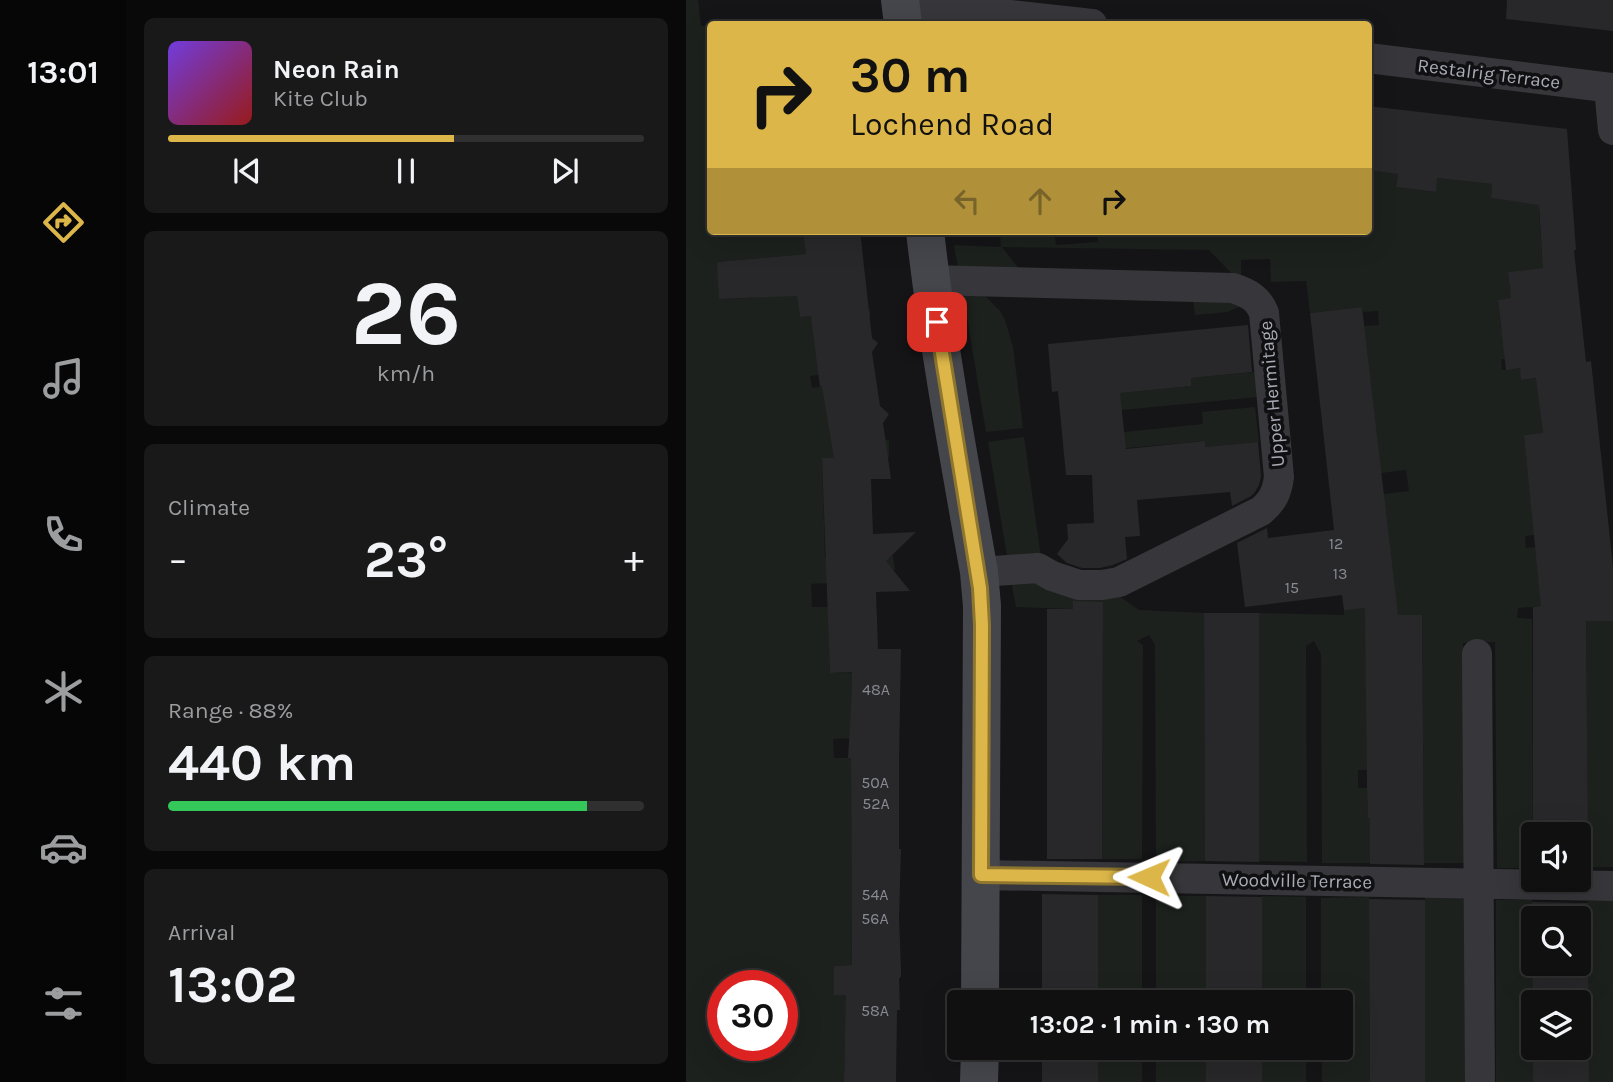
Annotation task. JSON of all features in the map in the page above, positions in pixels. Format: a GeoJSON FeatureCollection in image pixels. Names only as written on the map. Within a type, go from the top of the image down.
{"type":"FeatureCollection","features":[{"type":"Feature","properties":{"kind":"street"},"geometry":{"type":"LineString","coordinates":[[901,9],[1053,21]]}},
{"type":"Feature","properties":{"kind":"street","name":"Restalrig Terrace"},"geometry":{"type":"LineString","coordinates":[[1372,58],[1611,88],[1613,130]]}},
{"type":"Feature","properties":{"kind":"street"},"geometry":{"type":"LineString","coordinates":[[925,235],[943,365],[979,572],[982,625],[980,990]]}},
{"type":"Feature","properties":{"kind":"street","name":"Upper Hermitage"},"geometry":{"type":"LineString","coordinates":[[930,280],[1233,288],[1250,294],[1264,313],[1279,477],[1275,495],[1269,504],[1261,511],[1119,582],[1079,585],[1038,568],[979,572]]}},
{"type":"Feature","properties":{"kind":"street"},"geometry":{"type":"LineString","coordinates":[[1477,654],[1480,1082]]}},
{"type":"Feature","properties":{"kind":"street","name":"Woodville Terrace"},"geometry":{"type":"LineString","coordinates":[[981,875],[1613,886]]}},
{"type":"Feature","properties":{"kind":"street"},"geometry":{"type":"LineString","coordinates":[[979,1082],[980,1060]]}},
{"type":"Feature","properties":{"kind":"shaded area"},"geometry":{"type":"Polygon","coordinates":[[[686,0],[698,0],[701,26],[707,26],[707,235],[804,235],[809,247],[862,241],[862,249],[718,262],[720,299],[755,298],[796,282],[800,317],[870,310],[870,317],[867,317],[824,374],[810,376],[812,388],[826,386],[833,434],[883,426],[885,440],[889,440],[889,457],[822,459],[825,558],[893,556],[895,570],[827,572],[827,583],[811,584],[812,607],[828,607],[830,673],[898,671],[898,675],[852,677],[851,738],[833,739],[834,758],[851,758],[852,965],[834,966],[834,995],[852,995],[869,1041],[845,1041],[844,1082],[686,1082],[686,0]]]}},
{"type":"Feature","properties":{"kind":"shaded area"},"geometry":{"type":"Polygon","coordinates":[[[1372,170],[1398,174],[1396,187],[1435,192],[1437,178],[1492,184],[1491,198],[1529,203],[1546,191],[1539,209],[1542,255],[1575,265],[1508,272],[1510,291],[1524,291],[1516,298],[1498,300],[1501,330],[1520,328],[1535,360],[1501,359],[1502,370],[1520,368],[1522,380],[1537,378],[1543,433],[1524,435],[1535,535],[1525,536],[1526,548],[1536,547],[1561,605],[1518,608],[1517,618],[1532,619],[1533,822],[1521,822],[1521,868],[1497,868],[1495,642],[1463,643],[1465,863],[1424,863],[1422,615],[1366,616],[1367,770],[1358,770],[1358,788],[1367,788],[1370,863],[1322,863],[1321,654],[1314,641],[1306,646],[1307,862],[1259,861],[1259,613],[1344,615],[1384,494],[1409,491],[1406,470],[1381,473],[1364,326],[1379,325],[1378,311],[1363,312],[1362,307],[1310,313],[1306,281],[1271,282],[1270,259],[1241,260],[1241,283],[1209,250],[1002,247],[1024,275],[959,273],[954,245],[1001,247],[1000,235],[1055,235],[1056,245],[1098,242],[1097,235],[1372,235],[1372,170]]]}},
{"type":"Feature","properties":{"kind":"shaded area"},"geometry":{"type":"Polygon","coordinates":[[[962,287],[985,296],[1005,320],[1013,347],[1023,428],[986,432],[962,287]]]}},
{"type":"Feature","properties":{"kind":"shaded area"},"geometry":{"type":"Polygon","coordinates":[[[1193,297],[1244,305],[1227,312],[1195,315],[1193,297]]]}},
{"type":"Feature","properties":{"kind":"shaded area"},"geometry":{"type":"Polygon","coordinates":[[[1255,372],[1258,397],[1101,412],[1099,395],[1191,386],[1191,378],[1255,372]]]}},
{"type":"Feature","properties":{"kind":"shaded area"},"geometry":{"type":"Polygon","coordinates":[[[1255,407],[1259,442],[1205,447],[1204,441],[1106,450],[1104,434],[1203,424],[1202,412],[1255,407]]]}},
{"type":"Feature","properties":{"kind":"shaded area"},"geometry":{"type":"Polygon","coordinates":[[[1024,437],[1041,557],[1008,562],[988,442],[1024,437]]]}},
{"type":"Feature","properties":{"kind":"shaded area"},"geometry":{"type":"Polygon","coordinates":[[[1036,576],[1062,595],[1081,597],[1113,592],[1139,610],[1204,613],[1205,861],[1156,862],[1155,645],[1149,635],[1137,641],[1143,645],[1142,859],[1102,859],[1103,610],[1016,607],[1011,580],[1036,576]]]}},
{"type":"Feature","properties":{"kind":"shaded area"},"geometry":{"type":"Polygon","coordinates":[[[1586,621],[1613,621],[1613,867],[1591,867],[1591,822],[1588,822],[1586,621]]]}},
{"type":"Feature","properties":{"kind":"shaded area"},"geometry":{"type":"Polygon","coordinates":[[[1098,895],[1142,895],[1142,990],[1098,990],[1098,895]]]}},
{"type":"Feature","properties":{"kind":"shaded area"},"geometry":{"type":"Polygon","coordinates":[[[1156,896],[1206,896],[1206,990],[1156,990],[1156,896]]]}},
{"type":"Feature","properties":{"kind":"shaded area"},"geometry":{"type":"Polygon","coordinates":[[[1262,896],[1306,897],[1306,990],[1262,990],[1262,896]]]}},
{"type":"Feature","properties":{"kind":"shaded area"},"geometry":{"type":"Polygon","coordinates":[[[1369,897],[1370,1082],[1322,1082],[1322,1060],[1353,1060],[1353,990],[1321,990],[1321,898],[1369,897]]]}},
{"type":"Feature","properties":{"kind":"shaded area"},"geometry":{"type":"Polygon","coordinates":[[[1425,897],[1467,897],[1468,1082],[1425,1082],[1425,897]]]}},
{"type":"Feature","properties":{"kind":"shaded area"},"geometry":{"type":"Polygon","coordinates":[[[1532,899],[1532,906],[1521,906],[1521,976],[1532,976],[1532,990],[1521,990],[1521,1060],[1533,1060],[1533,1082],[1496,1082],[1496,900],[1532,899]]]}},
{"type":"Feature","properties":{"kind":"shaded area"},"geometry":{"type":"Polygon","coordinates":[[[1588,901],[1613,901],[1613,1082],[1589,1082],[1591,906],[1588,906],[1588,901]]]}},
{"type":"Feature","properties":{"kind":"shaded area"},"geometry":{"type":"Polygon","coordinates":[[[1098,1060],[1142,1060],[1142,1082],[1098,1082],[1098,1060]]]}},
{"type":"Feature","properties":{"kind":"shaded area"},"geometry":{"type":"Polygon","coordinates":[[[1156,1060],[1206,1060],[1206,1082],[1156,1082],[1156,1060]]]}},
{"type":"Feature","properties":{"kind":"shaded area"},"geometry":{"type":"Polygon","coordinates":[[[1262,1060],[1306,1060],[1306,1082],[1262,1082],[1262,1060]]]}},
{"type":"Feature","properties":{"kind":"building"},"geometry":{"type":"Polygon","coordinates":[[[1507,0],[1613,0],[1613,31],[1506,19],[1507,0]]]}},
{"type":"Feature","properties":{"kind":"building"},"geometry":{"type":"Polygon","coordinates":[[[1372,106],[1567,129],[1574,250],[1586,362],[1591,361],[1613,567],[1613,621],[1586,621],[1588,822],[1533,822],[1533,607],[1541,606],[1524,435],[1543,433],[1536,378],[1521,380],[1520,368],[1506,370],[1498,300],[1511,298],[1508,272],[1543,268],[1539,205],[1491,198],[1492,184],[1437,178],[1436,192],[1396,187],[1398,174],[1372,171],[1372,106]]]}},
{"type":"Feature","properties":{"kind":"building"},"geometry":{"type":"Polygon","coordinates":[[[804,235],[860,235],[872,338],[878,343],[872,352],[880,406],[889,414],[883,423],[891,479],[871,479],[873,534],[916,532],[886,561],[910,591],[876,592],[878,649],[901,649],[901,976],[900,1010],[897,1010],[896,1082],[844,1082],[846,995],[834,995],[834,966],[852,965],[851,758],[848,758],[852,672],[830,673],[822,458],[834,458],[822,386],[820,387],[811,316],[800,317],[797,296],[719,299],[717,262],[806,254],[804,235]]]}},
{"type":"Feature","properties":{"kind":"building"},"geometry":{"type":"Polygon","coordinates":[[[1362,307],[1398,615],[1422,615],[1424,865],[1370,864],[1365,608],[1344,610],[1342,595],[1245,607],[1237,543],[1267,528],[1268,538],[1334,530],[1310,313],[1362,307]]]}},
{"type":"Feature","properties":{"kind":"building"},"geometry":{"type":"Polygon","coordinates":[[[1248,325],[1252,372],[1191,378],[1191,386],[1120,393],[1126,449],[1205,441],[1205,447],[1258,442],[1261,476],[1255,492],[1232,506],[1230,492],[1137,500],[1140,536],[1125,537],[1127,559],[1100,568],[1082,568],[1067,563],[1057,554],[1068,539],[1067,524],[1094,523],[1092,475],[1066,475],[1058,391],[1052,392],[1048,344],[1248,325]]]}},
{"type":"Feature","properties":{"kind":"building"},"geometry":{"type":"Polygon","coordinates":[[[1073,601],[1103,602],[1102,859],[1047,859],[1047,609],[1073,609],[1073,601]]]}},
{"type":"Feature","properties":{"kind":"building"},"geometry":{"type":"Polygon","coordinates":[[[1204,613],[1259,613],[1259,862],[1205,861],[1204,613]]]}},
{"type":"Feature","properties":{"kind":"building"},"geometry":{"type":"Polygon","coordinates":[[[1042,894],[1098,895],[1098,990],[1042,990],[1042,894]]]}},
{"type":"Feature","properties":{"kind":"building"},"geometry":{"type":"Polygon","coordinates":[[[1206,896],[1262,897],[1262,990],[1206,990],[1206,896]]]}},
{"type":"Feature","properties":{"kind":"building"},"geometry":{"type":"Polygon","coordinates":[[[1369,899],[1425,900],[1425,1082],[1370,1082],[1369,899]]]}},
{"type":"Feature","properties":{"kind":"building"},"geometry":{"type":"Polygon","coordinates":[[[1532,902],[1588,903],[1588,906],[1532,906],[1532,902]]]}},
{"type":"Feature","properties":{"kind":"building"},"geometry":{"type":"Polygon","coordinates":[[[1532,976],[1588,976],[1588,990],[1532,990],[1532,976]]]}},
{"type":"Feature","properties":{"kind":"building"},"geometry":{"type":"Polygon","coordinates":[[[1042,1060],[1098,1060],[1098,1082],[1042,1082],[1042,1060]]]}},
{"type":"Feature","properties":{"kind":"building"},"geometry":{"type":"Polygon","coordinates":[[[1206,1060],[1262,1060],[1262,1082],[1206,1082],[1206,1060]]]}},
{"type":"Feature","properties":{"kind":"building"},"geometry":{"type":"Polygon","coordinates":[[[1533,1060],[1589,1060],[1589,1082],[1533,1082],[1533,1060]]]}},
{"type":"Feature","properties":{"kind":"route"},"geometry":{"type":"LineString","coordinates":[[937,322],[979,572],[982,606],[981,875],[1149,877]]}}]}
